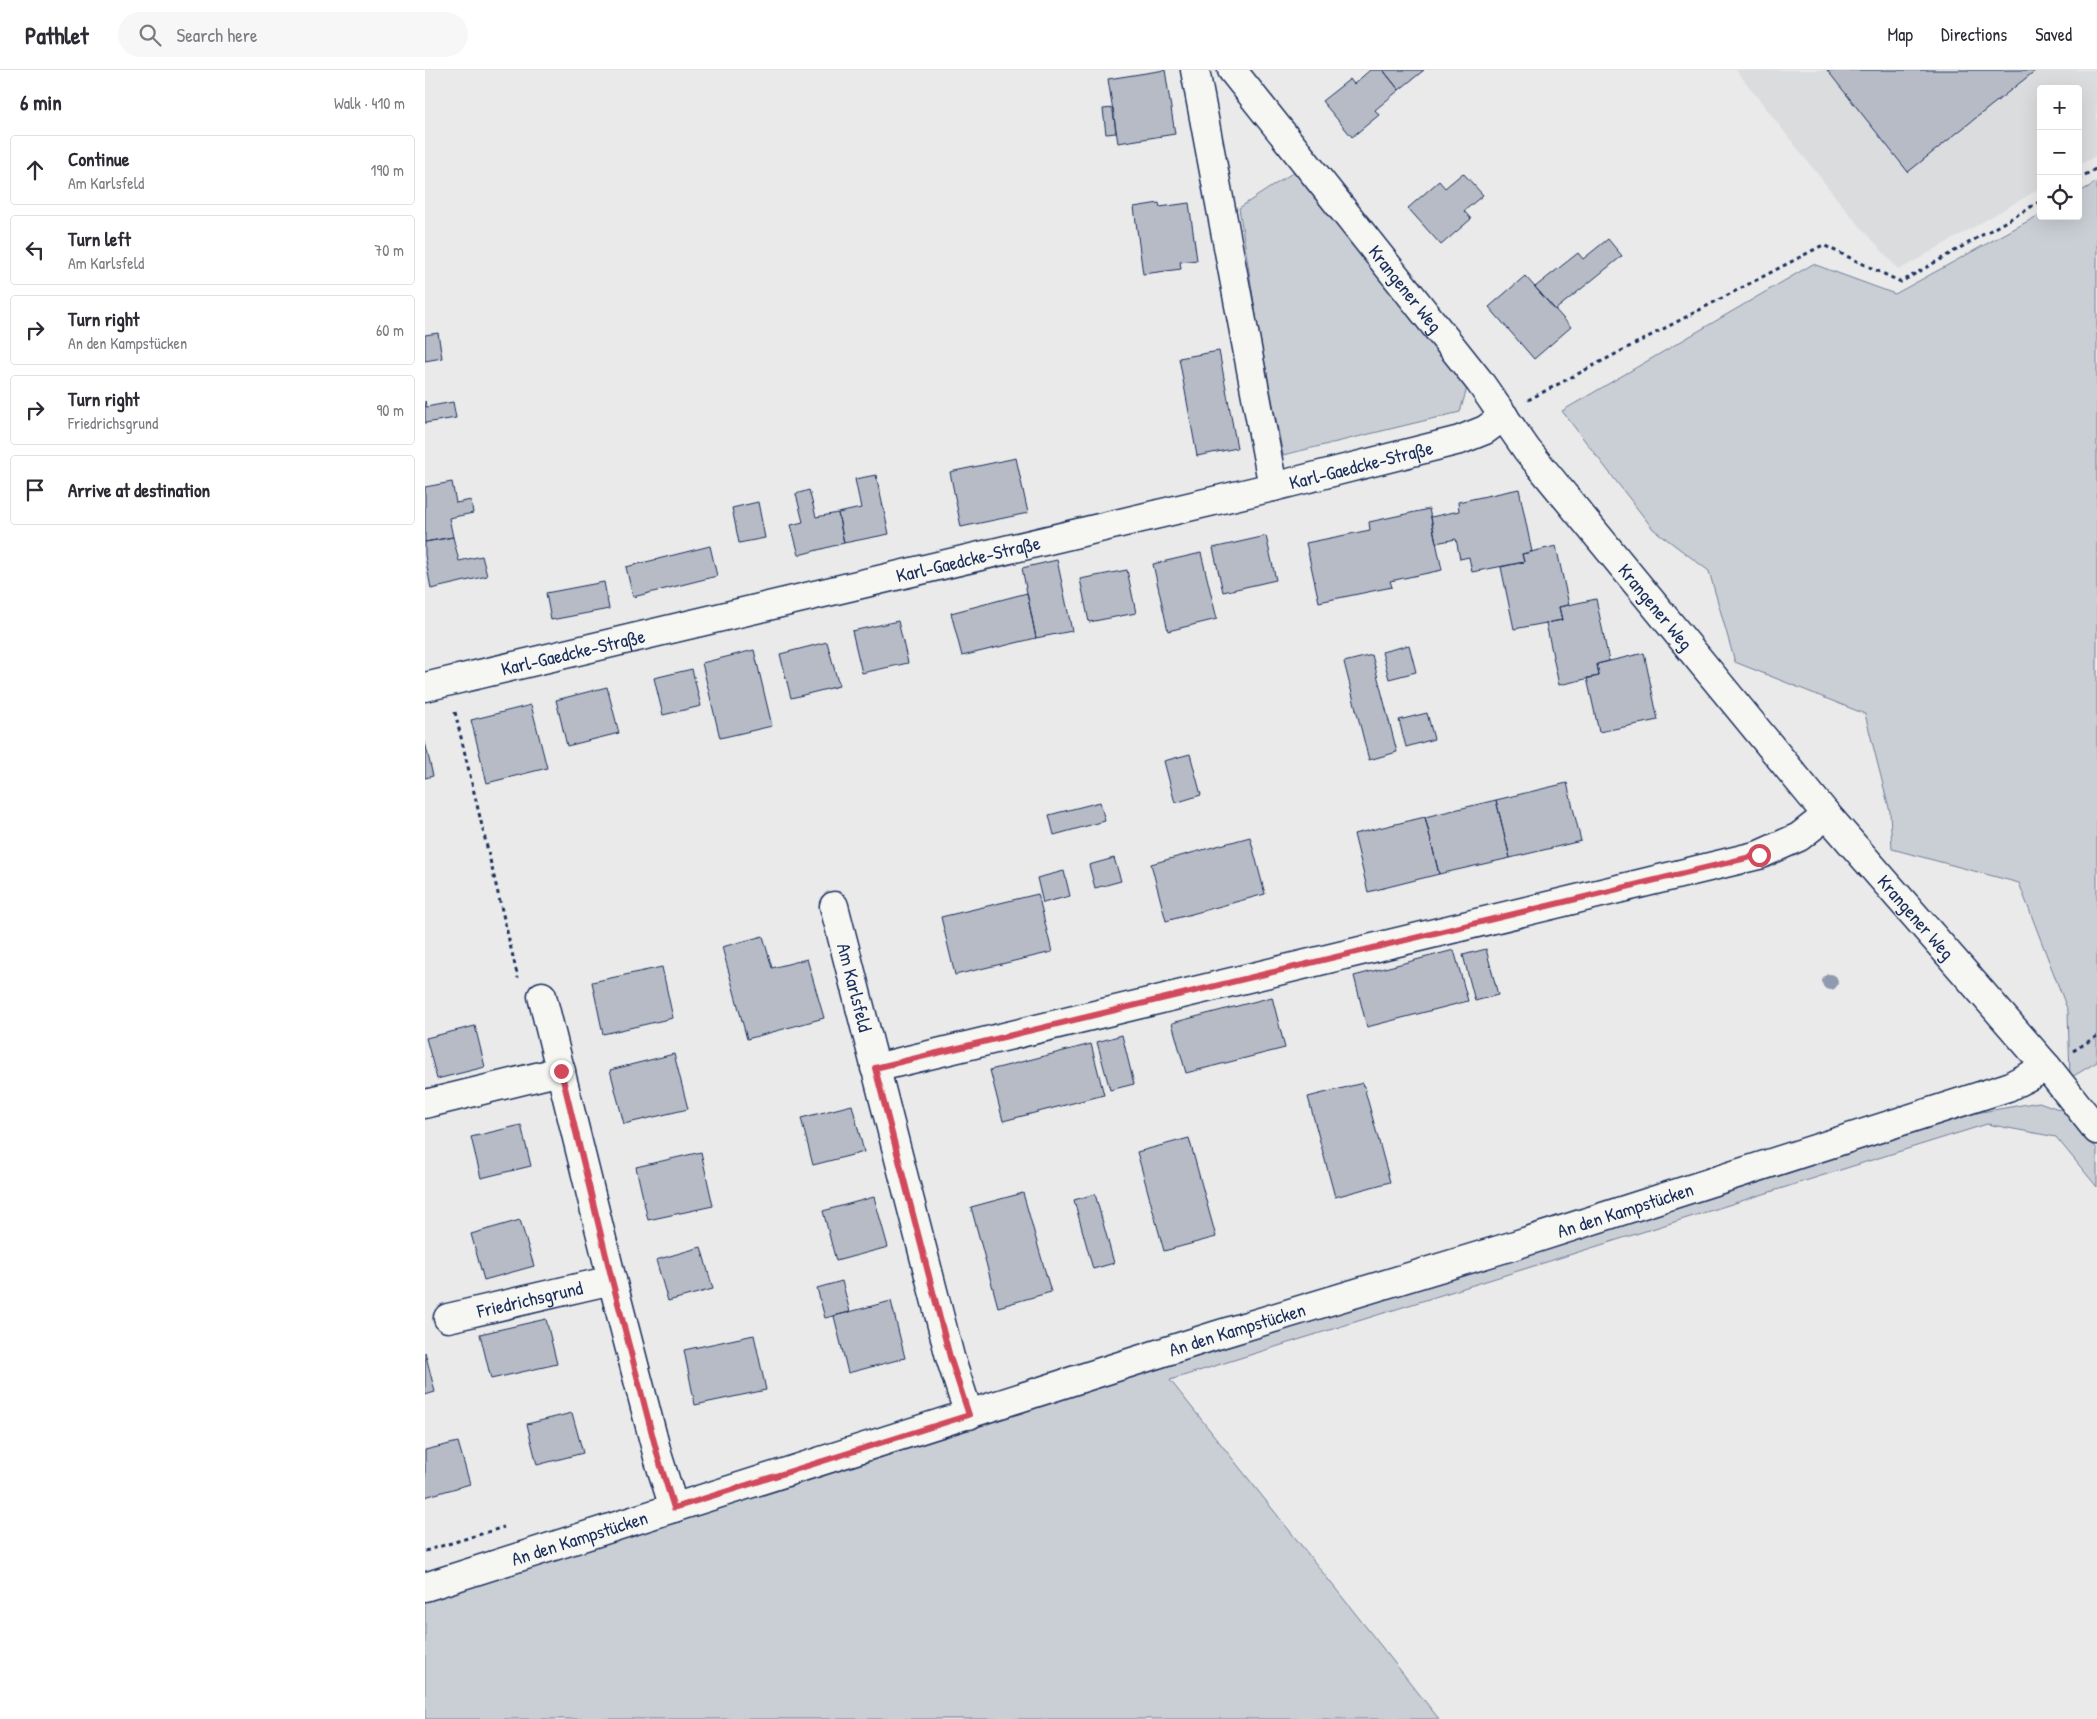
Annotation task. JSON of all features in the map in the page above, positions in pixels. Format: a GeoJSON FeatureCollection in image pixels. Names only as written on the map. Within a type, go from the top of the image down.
{"type":"FeatureCollection","features":[{"type":"Feature","properties":{"kind":"street"},"geometry":{"type":"LineString","coordinates":[[1195,70],[1273,487]]}},
{"type":"Feature","properties":{"kind":"street","name":"Krangener Weg"},"geometry":{"type":"LineString","coordinates":[[1232,70],[1479,381],[1527,450],[1827,815],[2047,1066],[2097,1130]]}},
{"type":"Feature","properties":{"kind":"street","name":"Karl-Gaedcke-Straße"},"geometry":{"type":"LineString","coordinates":[[437,685],[1273,487],[1460,440],[1485,430],[1504,416]]}},
{"type":"Feature","properties":{"kind":"street"},"geometry":{"type":"LineString","coordinates":[[875,1068],[1759,855],[1799,837],[1827,815]]}},
{"type":"Feature","properties":{"kind":"street","name":"Am Karlsfeld"},"geometry":{"type":"LineString","coordinates":[[834,906],[950,1357],[969,1415]]}},
{"type":"Feature","properties":{"kind":"street"},"geometry":{"type":"LineString","coordinates":[[542,996],[612,1280],[658,1457],[674,1508]]}},
{"type":"Feature","properties":{"kind":"street","name":"An den Kampstücken"},"geometry":{"type":"LineString","coordinates":[[425,1587],[1217,1335],[1512,1246],[2008,1087],[2047,1066]]}},
{"type":"Feature","properties":{"kind":"street"},"geometry":{"type":"LineString","coordinates":[[425,1104],[561,1071]]}},
{"type":"Feature","properties":{"kind":"street","name":"Friedrichsgrund"},"geometry":{"type":"LineString","coordinates":[[448,1318],[612,1280]]}},
{"type":"Feature","properties":{"kind":"path"},"geometry":{"type":"LineString","coordinates":[[2082,177],[2097,168]]}},
{"type":"Feature","properties":{"kind":"path"},"geometry":{"type":"LineString","coordinates":[[1504,416],[1524,402],[1823,245],[1901,282],[2037,203]]}},
{"type":"Feature","properties":{"kind":"path"},"geometry":{"type":"LineString","coordinates":[[437,685],[519,984],[542,996]]}},
{"type":"Feature","properties":{"kind":"shaded area"},"geometry":{"type":"Polygon","coordinates":[[[1736,70],[2097,70],[2097,155],[2082,164],[2082,85],[2037,85],[2037,190],[1899,270],[1845,209],[1736,70]]]}},
{"type":"Feature","properties":{"kind":"shaded area"},"geometry":{"type":"Polygon","coordinates":[[[1294,172],[1467,388],[1460,412],[1283,455],[1258,328],[1239,208],[1294,172]]]}},
{"type":"Feature","properties":{"kind":"shaded area"},"geometry":{"type":"Polygon","coordinates":[[[2097,182],[2097,1062],[2070,1078],[2068,1011],[2019,883],[1892,849],[1890,812],[1865,714],[1735,662],[1709,571],[1653,529],[1562,411],[1813,264],[1895,294],[2037,216],[2037,220],[2082,220],[2082,191],[2097,182]]]}},
{"type":"Feature","properties":{"kind":"shaded area"},"geometry":{"type":"Polygon","coordinates":[[[2039,1102],[2067,1112],[2097,1149],[2097,1187],[2056,1137],[1987,1124],[1170,1380],[1439,1719],[425,1719],[425,1599],[1976,1113],[2039,1102]]]}},
{"type":"Feature","properties":{"kind":"building"},"geometry":{"type":"Polygon","coordinates":[[[1165,70],[1175,134],[1118,143],[1108,79],[1165,70]]]}},
{"type":"Feature","properties":{"kind":"building"},"geometry":{"type":"Polygon","coordinates":[[[1370,70],[1383,70],[1399,90],[1375,110],[1379,115],[1352,137],[1322,101],[1350,79],[1354,84],[1370,70]]]}},
{"type":"Feature","properties":{"kind":"building"},"geometry":{"type":"Polygon","coordinates":[[[1383,70],[1424,70],[1399,90],[1383,70]]]}},
{"type":"Feature","properties":{"kind":"building"},"geometry":{"type":"Polygon","coordinates":[[[1827,70],[2036,70],[1908,172],[1827,70]]]}},
{"type":"Feature","properties":{"kind":"building"},"geometry":{"type":"Polygon","coordinates":[[[1113,108],[1116,133],[1106,134],[1103,109],[1113,108]]]}},
{"type":"Feature","properties":{"kind":"building"},"geometry":{"type":"Polygon","coordinates":[[[1463,173],[1483,195],[1464,211],[1471,219],[1441,245],[1408,208],[1439,181],[1445,188],[1463,173]]]}},
{"type":"Feature","properties":{"kind":"building"},"geometry":{"type":"Polygon","coordinates":[[[1159,203],[1160,207],[1189,203],[1197,260],[1180,262],[1181,269],[1143,274],[1134,207],[1159,203]]]}},
{"type":"Feature","properties":{"kind":"building"},"geometry":{"type":"Polygon","coordinates":[[[1608,239],[1622,256],[1555,310],[1535,287],[1578,253],[1583,259],[1608,239]]]}},
{"type":"Feature","properties":{"kind":"building"},"geometry":{"type":"Polygon","coordinates":[[[1525,276],[1571,327],[1534,359],[1489,307],[1525,276]]]}},
{"type":"Feature","properties":{"kind":"building"},"geometry":{"type":"Polygon","coordinates":[[[438,333],[442,358],[425,361],[425,335],[438,333]]]}},
{"type":"Feature","properties":{"kind":"building"},"geometry":{"type":"Polygon","coordinates":[[[1219,351],[1237,448],[1197,456],[1179,358],[1219,351]]]}},
{"type":"Feature","properties":{"kind":"building"},"geometry":{"type":"Polygon","coordinates":[[[425,401],[426,407],[453,402],[456,418],[425,423],[425,401]]]}},
{"type":"Feature","properties":{"kind":"building"},"geometry":{"type":"Polygon","coordinates":[[[1016,458],[1028,513],[961,527],[950,472],[1016,458]]]}},
{"type":"Feature","properties":{"kind":"building"},"geometry":{"type":"Polygon","coordinates":[[[876,475],[889,534],[844,543],[838,513],[861,508],[855,479],[876,475]]]}},
{"type":"Feature","properties":{"kind":"building"},"geometry":{"type":"Polygon","coordinates":[[[452,482],[456,503],[471,500],[473,513],[449,518],[453,537],[425,542],[425,487],[452,482]]]}},
{"type":"Feature","properties":{"kind":"building"},"geometry":{"type":"Polygon","coordinates":[[[1519,489],[1532,552],[1522,554],[1524,562],[1472,572],[1469,557],[1460,559],[1456,539],[1436,543],[1431,517],[1459,511],[1458,502],[1519,489]]]}},
{"type":"Feature","properties":{"kind":"building"},"geometry":{"type":"Polygon","coordinates":[[[809,490],[816,517],[838,513],[844,543],[799,555],[791,525],[803,522],[796,494],[809,490]]]}},
{"type":"Feature","properties":{"kind":"building"},"geometry":{"type":"Polygon","coordinates":[[[758,502],[765,538],[739,543],[732,508],[758,502]]]}},
{"type":"Feature","properties":{"kind":"building"},"geometry":{"type":"Polygon","coordinates":[[[1429,509],[1442,570],[1390,581],[1392,587],[1319,602],[1306,543],[1370,530],[1369,522],[1429,509]]]}},
{"type":"Feature","properties":{"kind":"building"},"geometry":{"type":"Polygon","coordinates":[[[1266,536],[1276,580],[1223,592],[1213,548],[1266,536]]]}},
{"type":"Feature","properties":{"kind":"building"},"geometry":{"type":"Polygon","coordinates":[[[453,537],[459,561],[482,556],[487,576],[431,589],[425,555],[425,542],[453,537]]]}},
{"type":"Feature","properties":{"kind":"building"},"geometry":{"type":"Polygon","coordinates":[[[710,546],[717,576],[633,597],[626,567],[710,546]]]}},
{"type":"Feature","properties":{"kind":"building"},"geometry":{"type":"Polygon","coordinates":[[[1556,546],[1569,605],[1559,607],[1562,620],[1514,629],[1501,567],[1524,562],[1522,554],[1556,546]]]}},
{"type":"Feature","properties":{"kind":"building"},"geometry":{"type":"Polygon","coordinates":[[[1201,553],[1217,619],[1168,631],[1153,564],[1201,553]]]}},
{"type":"Feature","properties":{"kind":"building"},"geometry":{"type":"Polygon","coordinates":[[[1057,560],[1072,631],[1036,638],[1022,568],[1057,560]]]}},
{"type":"Feature","properties":{"kind":"building"},"geometry":{"type":"Polygon","coordinates":[[[1127,570],[1136,613],[1089,622],[1080,579],[1127,570]]]}},
{"type":"Feature","properties":{"kind":"building"},"geometry":{"type":"Polygon","coordinates":[[[604,582],[609,609],[551,620],[546,593],[604,582]]]}},
{"type":"Feature","properties":{"kind":"building"},"geometry":{"type":"Polygon","coordinates":[[[1027,593],[1036,638],[962,656],[951,613],[1027,593]]]}},
{"type":"Feature","properties":{"kind":"building"},"geometry":{"type":"Polygon","coordinates":[[[1596,599],[1609,661],[1597,664],[1599,676],[1559,685],[1546,623],[1562,620],[1559,607],[1596,599]]]}},
{"type":"Feature","properties":{"kind":"building"},"geometry":{"type":"Polygon","coordinates":[[[898,621],[908,663],[862,673],[852,631],[898,621]]]}},
{"type":"Feature","properties":{"kind":"building"},"geometry":{"type":"Polygon","coordinates":[[[827,642],[839,686],[791,698],[780,654],[827,642]]]}},
{"type":"Feature","properties":{"kind":"building"},"geometry":{"type":"Polygon","coordinates":[[[1409,645],[1416,672],[1389,679],[1382,652],[1409,645]]]}},
{"type":"Feature","properties":{"kind":"building"},"geometry":{"type":"Polygon","coordinates":[[[754,650],[772,726],[720,738],[702,663],[754,650]]]}},
{"type":"Feature","properties":{"kind":"building"},"geometry":{"type":"Polygon","coordinates":[[[1644,653],[1658,720],[1599,732],[1587,678],[1599,676],[1597,664],[1644,653]]]}},
{"type":"Feature","properties":{"kind":"building"},"geometry":{"type":"Polygon","coordinates":[[[1372,655],[1397,752],[1369,760],[1344,662],[1372,655]]]}},
{"type":"Feature","properties":{"kind":"building"},"geometry":{"type":"Polygon","coordinates":[[[692,669],[701,706],[663,715],[654,678],[692,669]]]}},
{"type":"Feature","properties":{"kind":"building"},"geometry":{"type":"Polygon","coordinates":[[[607,687],[619,733],[567,746],[556,700],[607,687]]]}},
{"type":"Feature","properties":{"kind":"building"},"geometry":{"type":"Polygon","coordinates":[[[531,705],[547,768],[487,783],[471,720],[531,705]]]}},
{"type":"Feature","properties":{"kind":"building"},"geometry":{"type":"Polygon","coordinates":[[[1427,713],[1434,739],[1406,747],[1399,720],[1427,713]]]}},
{"type":"Feature","properties":{"kind":"building"},"geometry":{"type":"Polygon","coordinates":[[[425,742],[433,776],[425,778],[425,742]]]}},
{"type":"Feature","properties":{"kind":"building"},"geometry":{"type":"Polygon","coordinates":[[[1190,754],[1201,795],[1175,803],[1164,761],[1190,754]]]}},
{"type":"Feature","properties":{"kind":"building"},"geometry":{"type":"Polygon","coordinates":[[[1567,783],[1581,841],[1510,858],[1496,800],[1567,783]]]}},
{"type":"Feature","properties":{"kind":"building"},"geometry":{"type":"Polygon","coordinates":[[[1496,800],[1510,858],[1439,874],[1425,817],[1496,800]]]}},
{"type":"Feature","properties":{"kind":"building"},"geometry":{"type":"Polygon","coordinates":[[[1100,802],[1105,821],[1054,835],[1049,815],[1100,802]]]}},
{"type":"Feature","properties":{"kind":"building"},"geometry":{"type":"Polygon","coordinates":[[[1425,817],[1439,874],[1368,892],[1354,834],[1425,817]]]}},
{"type":"Feature","properties":{"kind":"building"},"geometry":{"type":"Polygon","coordinates":[[[1250,837],[1265,894],[1166,921],[1151,864],[1250,837]]]}},
{"type":"Feature","properties":{"kind":"building"},"geometry":{"type":"Polygon","coordinates":[[[1114,858],[1121,881],[1095,888],[1089,865],[1114,858]]]}},
{"type":"Feature","properties":{"kind":"building"},"geometry":{"type":"Polygon","coordinates":[[[1064,871],[1070,896],[1043,903],[1037,878],[1064,871]]]}},
{"type":"Feature","properties":{"kind":"building"},"geometry":{"type":"Polygon","coordinates":[[[1038,894],[1052,952],[955,975],[941,917],[1038,894]]]}},
{"type":"Feature","properties":{"kind":"building"},"geometry":{"type":"Polygon","coordinates":[[[763,936],[772,968],[807,959],[824,1018],[747,1039],[722,947],[763,936]]]}},
{"type":"Feature","properties":{"kind":"building"},"geometry":{"type":"Polygon","coordinates":[[[1486,949],[1498,995],[1475,1001],[1463,955],[1486,949]]]}},
{"type":"Feature","properties":{"kind":"building"},"geometry":{"type":"Polygon","coordinates":[[[1454,950],[1468,1001],[1367,1027],[1354,976],[1454,950]]]}},
{"type":"Feature","properties":{"kind":"building"},"geometry":{"type":"Polygon","coordinates":[[[662,967],[673,1018],[603,1034],[592,982],[662,967]]]}},
{"type":"Feature","properties":{"kind":"building"},"geometry":{"type":"Polygon","coordinates":[[[1272,997],[1285,1048],[1186,1073],[1172,1023],[1272,997]]]}},
{"type":"Feature","properties":{"kind":"building"},"geometry":{"type":"Polygon","coordinates":[[[475,1026],[485,1067],[437,1079],[426,1038],[475,1026]]]}},
{"type":"Feature","properties":{"kind":"building"},"geometry":{"type":"Polygon","coordinates":[[[1122,1035],[1134,1084],[1110,1090],[1097,1042],[1122,1035]]]}},
{"type":"Feature","properties":{"kind":"building"},"geometry":{"type":"Polygon","coordinates":[[[1091,1044],[1104,1095],[1003,1121],[990,1070],[1091,1044]]]}},
{"type":"Feature","properties":{"kind":"building"},"geometry":{"type":"Polygon","coordinates":[[[674,1054],[688,1109],[624,1124],[610,1070],[674,1054]]]}},
{"type":"Feature","properties":{"kind":"building"},"geometry":{"type":"Polygon","coordinates":[[[1363,1083],[1390,1182],[1335,1197],[1308,1097],[1363,1083]]]}},
{"type":"Feature","properties":{"kind":"building"},"geometry":{"type":"Polygon","coordinates":[[[852,1105],[864,1152],[813,1165],[801,1118],[852,1105]]]}},
{"type":"Feature","properties":{"kind":"building"},"geometry":{"type":"Polygon","coordinates":[[[521,1125],[531,1166],[481,1178],[471,1137],[521,1125]]]}},
{"type":"Feature","properties":{"kind":"building"},"geometry":{"type":"Polygon","coordinates":[[[1189,1138],[1216,1237],[1164,1251],[1137,1152],[1189,1138]]]}},
{"type":"Feature","properties":{"kind":"building"},"geometry":{"type":"Polygon","coordinates":[[[701,1152],[713,1206],[648,1220],[636,1167],[701,1152]]]}},
{"type":"Feature","properties":{"kind":"building"},"geometry":{"type":"Polygon","coordinates":[[[1023,1193],[1051,1292],[998,1307],[971,1207],[1023,1193]]]}},
{"type":"Feature","properties":{"kind":"building"},"geometry":{"type":"Polygon","coordinates":[[[1095,1194],[1114,1263],[1093,1269],[1074,1200],[1095,1194]]]}},
{"type":"Feature","properties":{"kind":"building"},"geometry":{"type":"Polygon","coordinates":[[[874,1197],[888,1247],[836,1261],[823,1211],[874,1197]]]}},
{"type":"Feature","properties":{"kind":"building"},"geometry":{"type":"Polygon","coordinates":[[[520,1220],[534,1266],[484,1280],[471,1234],[520,1220]]]}},
{"type":"Feature","properties":{"kind":"building"},"geometry":{"type":"Polygon","coordinates":[[[701,1247],[713,1289],[668,1301],[656,1260],[701,1247]]]}},
{"type":"Feature","properties":{"kind":"building"},"geometry":{"type":"Polygon","coordinates":[[[842,1281],[850,1312],[825,1318],[817,1288],[842,1281]]]}},
{"type":"Feature","properties":{"kind":"building"},"geometry":{"type":"Polygon","coordinates":[[[891,1301],[905,1358],[848,1373],[834,1316],[891,1301]]]}},
{"type":"Feature","properties":{"kind":"building"},"geometry":{"type":"Polygon","coordinates":[[[546,1319],[557,1364],[491,1379],[480,1334],[546,1319]]]}},
{"type":"Feature","properties":{"kind":"building"},"geometry":{"type":"Polygon","coordinates":[[[754,1335],[766,1390],[695,1405],[684,1350],[754,1335]]]}},
{"type":"Feature","properties":{"kind":"building"},"geometry":{"type":"Polygon","coordinates":[[[425,1352],[435,1392],[425,1395],[425,1352]]]}},
{"type":"Feature","properties":{"kind":"building"},"geometry":{"type":"Polygon","coordinates":[[[572,1413],[583,1453],[537,1465],[527,1424],[572,1413]]]}},
{"type":"Feature","properties":{"kind":"building"},"geometry":{"type":"Polygon","coordinates":[[[458,1442],[470,1484],[425,1497],[425,1450],[458,1442]]]}},
{"type":"Feature","properties":{"kind":"route"},"geometry":{"type":"LineString","coordinates":[[561,1071],[612,1280],[658,1457],[674,1508],[969,1415],[950,1357],[875,1068],[1759,855]]}}]}
